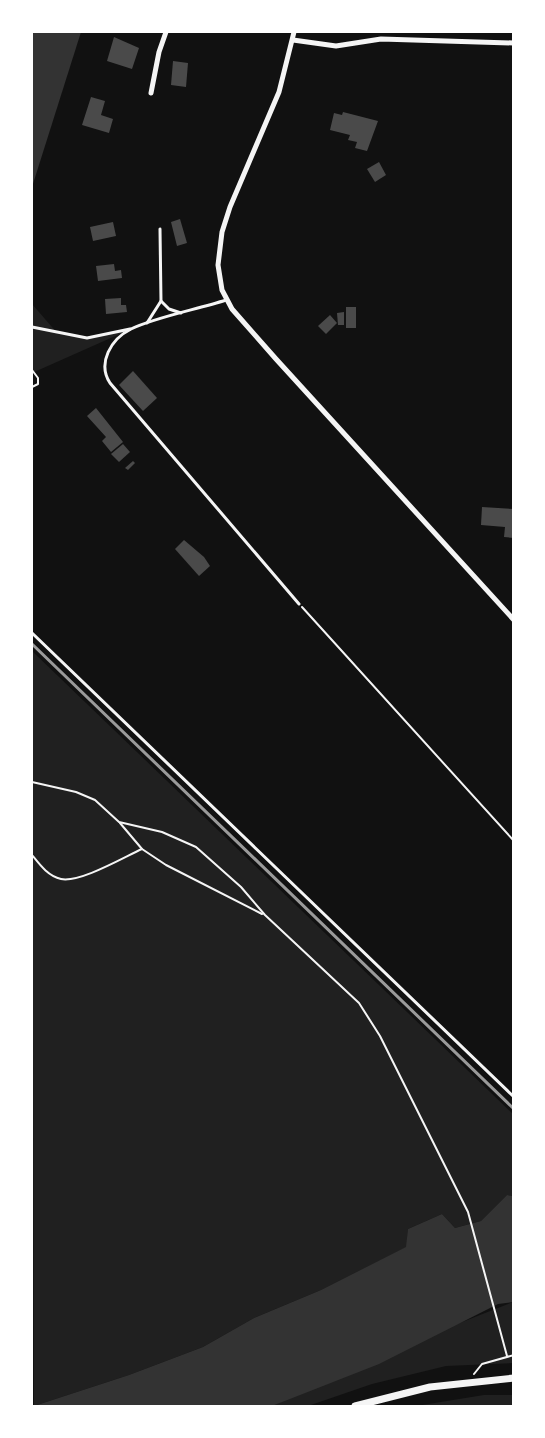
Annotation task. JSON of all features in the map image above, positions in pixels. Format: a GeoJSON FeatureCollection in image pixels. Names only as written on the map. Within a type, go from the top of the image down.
{"type":"FeatureCollection","features":[{"type":"Feature","properties":{"kind":"street"},"geometry":{"type":"LineString","coordinates":[[151,93],[166,32]]}},
{"type":"Feature","properties":{"kind":"street"},"geometry":{"type":"LineString","coordinates":[[294,32],[279,92],[230,207],[219,244],[218,265],[226,300],[276,359],[513,620]]}},
{"type":"Feature","properties":{"kind":"street"},"geometry":{"type":"LineString","coordinates":[[293,40],[336,46],[381,39],[513,43]]}},
{"type":"Feature","properties":{"kind":"street"},"geometry":{"type":"LineString","coordinates":[[355,1407],[430,1387],[467,1381],[513,1378]]}},
{"type":"Feature","properties":{"kind":"lane"},"geometry":{"type":"LineString","coordinates":[[146,325],[161,301],[160,229]]}},
{"type":"Feature","properties":{"kind":"lane"},"geometry":{"type":"LineString","coordinates":[[32,327],[87,338],[146,325],[226,300]]}},
{"type":"Feature","properties":{"kind":"lane"},"geometry":{"type":"LineString","coordinates":[[161,301],[169,309],[183,313]]}},
{"type":"Feature","properties":{"kind":"lane"},"geometry":{"type":"LineString","coordinates":[[131,329],[117,340],[107,353],[104,367],[109,381],[299,604]]}},
{"type":"Feature","properties":{"kind":"lane"},"geometry":{"type":"LineString","coordinates":[[32,633],[513,1097]]}},
{"type":"Feature","properties":{"kind":"path"},"geometry":{"type":"LineString","coordinates":[[32,370],[38,384],[32,387]]}},
{"type":"Feature","properties":{"kind":"path"},"geometry":{"type":"LineString","coordinates":[[299,604],[513,841]]}},
{"type":"Feature","properties":{"kind":"path"},"geometry":{"type":"LineString","coordinates":[[32,782],[76,792],[95,800],[119,822],[142,849],[185,876],[265,915]]}},
{"type":"Feature","properties":{"kind":"path"},"geometry":{"type":"LineString","coordinates":[[119,822],[184,839],[196,847],[241,887],[265,915],[359,1003],[380,1035],[468,1212],[507,1356]]}},
{"type":"Feature","properties":{"kind":"path"},"geometry":{"type":"LineString","coordinates":[[32,855],[44,869],[57,877],[70,879],[142,849]]}},
{"type":"Feature","properties":{"kind":"path"},"geometry":{"type":"LineString","coordinates":[[467,1381],[482,1364],[513,1355]]}},
{"type":"Feature","properties":{"kind":"shaded area"},"geometry":{"type":"Polygon","coordinates":[[[32,32],[81,32],[32,187],[32,32]]]}},
{"type":"Feature","properties":{"kind":"shaded area"},"geometry":{"type":"Polygon","coordinates":[[[32,304],[58,334],[87,338],[131,329],[32,373],[32,304]]]}},
{"type":"Feature","properties":{"kind":"shaded area"},"geometry":{"type":"Polygon","coordinates":[[[32,651],[514,1115],[513,1196],[507,1195],[481,1221],[455,1228],[442,1214],[408,1229],[407,1247],[321,1290],[254,1318],[203,1347],[129,1375],[34,1406],[32,651]]]}},
{"type":"Feature","properties":{"kind":"shaded area"},"geometry":{"type":"Polygon","coordinates":[[[507,1195],[513,1196],[513,1302],[498,1304],[379,1364],[272,1406],[34,1406],[129,1375],[203,1347],[254,1318],[321,1290],[406,1247],[408,1229],[442,1214],[455,1228],[481,1221],[507,1195]]]}},
{"type":"Feature","properties":{"kind":"shaded area"},"geometry":{"type":"Polygon","coordinates":[[[513,1302],[513,1363],[446,1366],[372,1384],[308,1406],[272,1406],[452,1326],[513,1302]]]}},
{"type":"Feature","properties":{"kind":"shaded area"},"geometry":{"type":"Polygon","coordinates":[[[484,1395],[513,1395],[513,1406],[416,1406],[484,1395]]]}},
{"type":"Feature","properties":{"kind":"building"},"geometry":{"type":"Polygon","coordinates":[[[114,37],[139,48],[132,69],[107,61],[114,37]]]}},
{"type":"Feature","properties":{"kind":"building"},"geometry":{"type":"Polygon","coordinates":[[[173,61],[188,63],[186,87],[171,85],[173,61]]]}},
{"type":"Feature","properties":{"kind":"building"},"geometry":{"type":"Polygon","coordinates":[[[91,97],[105,101],[101,115],[113,119],[109,133],[82,125],[91,97]]]}},
{"type":"Feature","properties":{"kind":"building"},"geometry":{"type":"Polygon","coordinates":[[[343,112],[378,121],[367,151],[355,148],[357,142],[348,140],[350,135],[330,130],[334,113],[342,115],[343,112]]]}},
{"type":"Feature","properties":{"kind":"building"},"geometry":{"type":"Polygon","coordinates":[[[379,162],[386,175],[375,182],[367,169],[379,162]]]}},
{"type":"Feature","properties":{"kind":"building"},"geometry":{"type":"Polygon","coordinates":[[[180,219],[187,243],[177,246],[171,222],[180,219]]]}},
{"type":"Feature","properties":{"kind":"building"},"geometry":{"type":"Polygon","coordinates":[[[113,222],[116,236],[93,241],[90,227],[113,222]]]}},
{"type":"Feature","properties":{"kind":"building"},"geometry":{"type":"Polygon","coordinates":[[[114,264],[115,271],[121,270],[122,278],[98,281],[96,266],[114,264]]]}},
{"type":"Feature","properties":{"kind":"building"},"geometry":{"type":"Polygon","coordinates":[[[121,298],[121,305],[126,305],[127,312],[106,314],[105,299],[121,298]]]}},
{"type":"Feature","properties":{"kind":"building"},"geometry":{"type":"Polygon","coordinates":[[[346,307],[356,307],[356,328],[346,328],[346,307]]]}},
{"type":"Feature","properties":{"kind":"building"},"geometry":{"type":"Polygon","coordinates":[[[344,312],[344,325],[338,325],[337,313],[344,312]]]}},
{"type":"Feature","properties":{"kind":"building"},"geometry":{"type":"Polygon","coordinates":[[[330,315],[337,323],[326,334],[318,326],[330,315]]]}},
{"type":"Feature","properties":{"kind":"building"},"geometry":{"type":"Polygon","coordinates":[[[133,371],[157,398],[143,411],[119,385],[133,371]]]}},
{"type":"Feature","properties":{"kind":"building"},"geometry":{"type":"Polygon","coordinates":[[[96,408],[123,442],[111,452],[102,441],[106,437],[87,416],[96,408]]]}},
{"type":"Feature","properties":{"kind":"building"},"geometry":{"type":"Polygon","coordinates":[[[123,444],[130,452],[119,462],[111,454],[123,444]]]}},
{"type":"Feature","properties":{"kind":"building"},"geometry":{"type":"Polygon","coordinates":[[[133,461],[135,463],[128,470],[125,468],[133,461]]]}},
{"type":"Feature","properties":{"kind":"building"},"geometry":{"type":"Polygon","coordinates":[[[482,507],[514,509],[514,538],[504,537],[505,527],[481,525],[482,507]]]}},
{"type":"Feature","properties":{"kind":"building"},"geometry":{"type":"Polygon","coordinates":[[[184,540],[204,557],[210,566],[199,576],[175,549],[184,540]]]}},
{"type":"Feature","properties":{"kind":"railway"},"geometry":{"type":"LineString","coordinates":[[32,644],[514,1109]]}}]}
